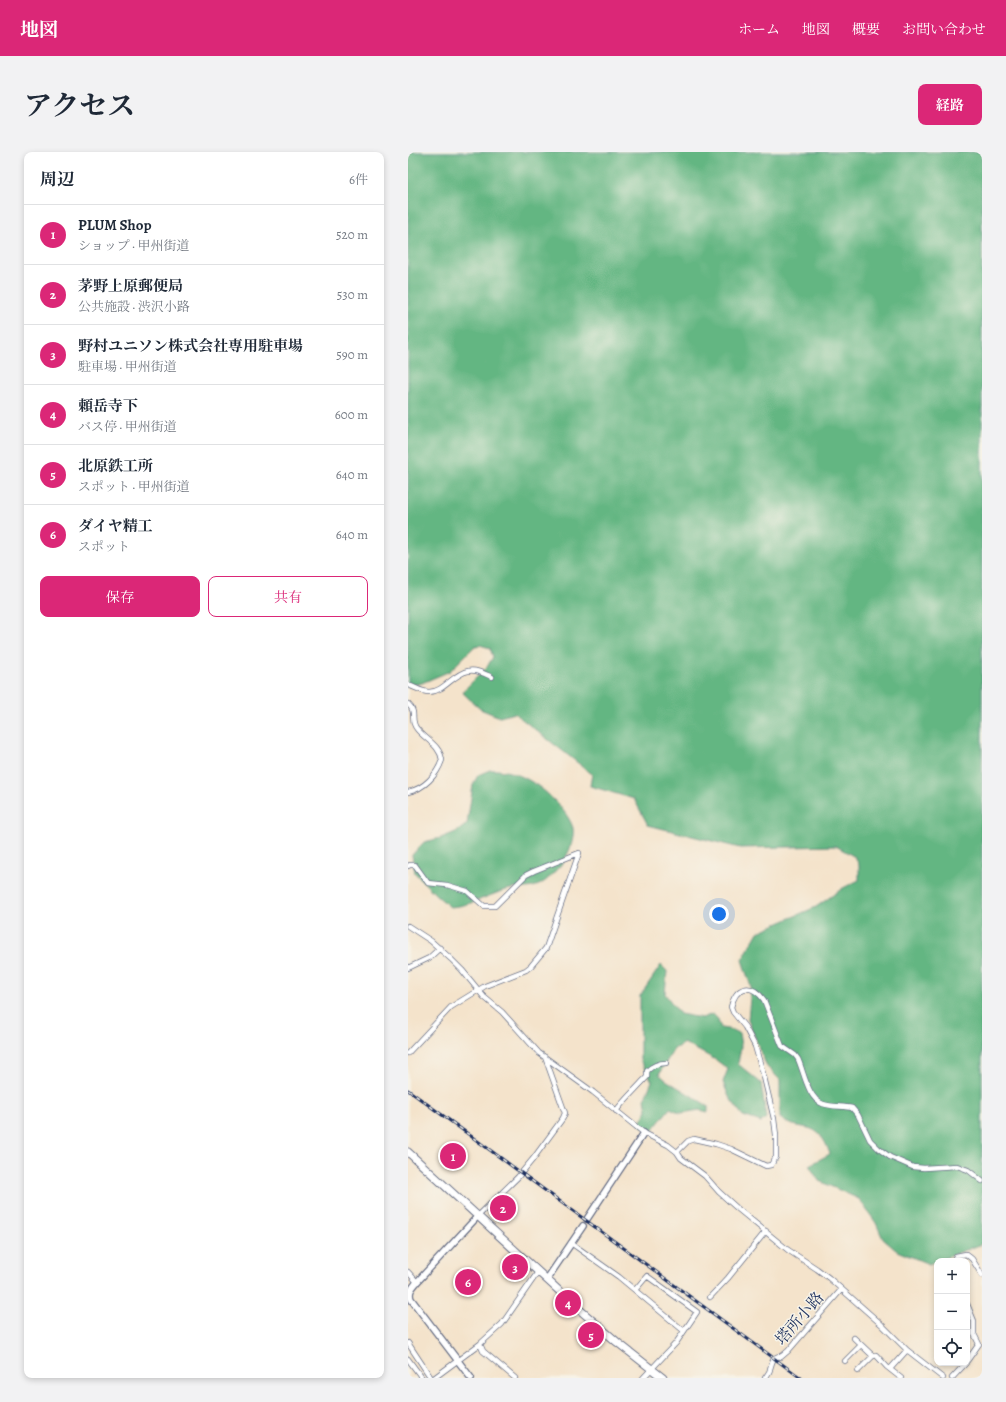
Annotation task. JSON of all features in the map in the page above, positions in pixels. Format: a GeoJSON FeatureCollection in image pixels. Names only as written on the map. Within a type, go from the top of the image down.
{"type":"FeatureCollection","features":[{"type":"Feature","properties":{"kind":"highway"},"geometry":{"type":"LineString","coordinates":[[408,1152],[538,1272],[617,1342],[663,1378]]}},
{"type":"Feature","properties":{"kind":"street"},"geometry":{"type":"LineString","coordinates":[[408,685],[430,692],[442,687],[460,674],[468,671],[481,672],[492,677]]}},
{"type":"Feature","properties":{"kind":"street"},"geometry":{"type":"LineString","coordinates":[[408,704],[414,712],[412,721],[416,728],[435,746],[439,751],[442,760],[434,776],[418,788],[408,792]]}},
{"type":"Feature","properties":{"kind":"street"},"geometry":{"type":"LineString","coordinates":[[408,866],[415,865],[428,883],[447,885],[467,891],[484,906],[495,906],[526,875],[579,853],[546,948],[531,966],[526,970],[478,989],[451,1007],[408,1053]]}},
{"type":"Feature","properties":{"kind":"street"},"geometry":{"type":"LineString","coordinates":[[408,926],[440,948],[462,970],[484,997],[502,1012],[545,1057],[593,1092],[644,1133],[668,1145],[677,1152],[681,1158],[705,1176],[719,1192],[788,1250],[817,1269],[881,1324],[907,1350],[943,1378]]}},
{"type":"Feature","properties":{"kind":"street"},"geometry":{"type":"LineString","coordinates":[[408,968],[428,958],[440,948]]}},
{"type":"Feature","properties":{"kind":"street"},"geometry":{"type":"LineString","coordinates":[[677,1152],[688,1141],[694,1139],[732,1149],[766,1166],[771,1165],[776,1158],[774,1118],[755,1046],[745,1027],[733,1012],[731,1007],[732,1001],[741,990],[750,988],[754,989],[760,994],[764,1000],[782,1046],[795,1055],[798,1059],[812,1094],[816,1100],[821,1104],[852,1108],[858,1115],[870,1140],[890,1157],[913,1167],[924,1168],[957,1166],[968,1170],[982,1181]]}},
{"type":"Feature","properties":{"kind":"street"},"geometry":{"type":"LineString","coordinates":[[471,1378],[411,1299],[409,1293],[417,1282],[477,1217],[518,1177],[563,1118],[565,1113],[545,1057]]}},
{"type":"Feature","properties":{"kind":"street"},"geometry":{"type":"LineString","coordinates":[[616,1111],[644,1080],[647,1076],[647,1071],[652,1066],[660,1063],[666,1063]]}},
{"type":"Feature","properties":{"kind":"street"},"geometry":{"type":"LineString","coordinates":[[587,1219],[644,1133]]}},
{"type":"Feature","properties":{"kind":"street"},"geometry":{"type":"LineString","coordinates":[[547,1279],[583,1226]]}},
{"type":"Feature","properties":{"kind":"street"},"geometry":{"type":"LineString","coordinates":[[710,1297],[728,1278],[766,1231]]}},
{"type":"Feature","properties":{"kind":"street"},"geometry":{"type":"LineString","coordinates":[[572,1243],[635,1290],[684,1331]]}},
{"type":"Feature","properties":{"kind":"street"},"geometry":{"type":"LineString","coordinates":[[955,1258],[956,1256],[966,1254],[972,1259],[982,1275]]}},
{"type":"Feature","properties":{"kind":"street"},"geometry":{"type":"LineString","coordinates":[[408,1272],[417,1282]]}},
{"type":"Feature","properties":{"kind":"street"},"geometry":{"type":"LineString","coordinates":[[408,1343],[433,1378],[480,1344],[502,1324],[538,1272]]}},
{"type":"Feature","properties":{"kind":"street"},"geometry":{"type":"LineString","coordinates":[[635,1290],[647,1276],[697,1312],[676,1343],[642,1378]]}},
{"type":"Feature","properties":{"kind":"street","name":"塔所小路"},"geometry":{"type":"LineString","coordinates":[[765,1378],[776,1357],[779,1356],[781,1358],[841,1290]]}},
{"type":"Feature","properties":{"kind":"street"},"geometry":{"type":"LineString","coordinates":[[970,1311],[974,1321],[974,1334],[979,1344],[970,1356]]}},
{"type":"Feature","properties":{"kind":"street"},"geometry":{"type":"LineString","coordinates":[[854,1338],[873,1356]]}},
{"type":"Feature","properties":{"kind":"street"},"geometry":{"type":"LineString","coordinates":[[480,1344],[483,1351],[515,1378]]}},
{"type":"Feature","properties":{"kind":"street"},"geometry":{"type":"LineString","coordinates":[[845,1361],[861,1345]]}},
{"type":"Feature","properties":{"kind":"street"},"geometry":{"type":"LineString","coordinates":[[890,1369],[907,1350]]}},
{"type":"Feature","properties":{"kind":"street"},"geometry":{"type":"LineString","coordinates":[[858,1371],[876,1354],[901,1378]]}},
{"type":"Feature","properties":{"kind":"street"},"geometry":{"type":"LineString","coordinates":[[408,1359],[422,1378]]}},
{"type":"Feature","properties":{"kind":"street"},"geometry":{"type":"LineString","coordinates":[[952,1378],[962,1366]]}},
{"type":"Feature","properties":{"kind":"green space"},"geometry":{"type":"Polygon","coordinates":[[[408,152],[982,152],[982,1244],[945,1258],[934,1258],[934,1262],[929,1264],[897,1251],[883,1239],[876,1223],[859,1199],[819,1181],[809,1165],[830,1154],[820,1135],[814,1130],[788,1123],[780,1118],[780,1080],[767,1067],[748,1020],[751,987],[742,960],[758,932],[816,907],[843,888],[859,880],[859,865],[855,857],[836,846],[740,848],[648,825],[634,799],[590,786],[592,774],[514,713],[500,717],[480,709],[462,692],[487,667],[493,657],[490,648],[480,645],[475,646],[450,671],[422,683],[408,686],[408,152]]]}},
{"type":"Feature","properties":{"kind":"green space"},"geometry":{"type":"Polygon","coordinates":[[[490,770],[511,772],[521,776],[548,794],[567,815],[571,823],[573,828],[572,844],[559,867],[541,884],[529,888],[515,888],[468,904],[450,907],[415,873],[412,855],[424,842],[441,838],[458,831],[467,824],[473,785],[478,775],[490,770]]]}},
{"type":"Feature","properties":{"kind":"green space"},"geometry":{"type":"Polygon","coordinates":[[[661,965],[667,971],[665,994],[680,1014],[702,1018],[713,1014],[717,1018],[721,1028],[733,1030],[739,1033],[741,1046],[738,1064],[761,1083],[766,1118],[761,1122],[743,1116],[729,1097],[723,1082],[728,1069],[716,1060],[684,1043],[674,1049],[659,1074],[708,1106],[708,1112],[700,1110],[681,1113],[670,1108],[651,1132],[639,1124],[647,1110],[645,1098],[652,1081],[640,1060],[640,996],[661,965]]]}},
{"type":"Feature","properties":{"kind":"railway"},"geometry":{"type":"LineString","coordinates":[[408,1090],[801,1378]]}},
{"type":"Feature","properties":{"kind":"place","name":"PLUM Shop"},"geometry":{"type":"Point","coordinates":[453,1156]}},
{"type":"Feature","properties":{"kind":"place","name":"茅野上原郵便局"},"geometry":{"type":"Point","coordinates":[503,1208]}},
{"type":"Feature","properties":{"kind":"place","name":"野村ユニソン株式会社専用駐車場"},"geometry":{"type":"Point","coordinates":[515,1267]}},
{"type":"Feature","properties":{"kind":"place","name":"ダイヤ精工"},"geometry":{"type":"Point","coordinates":[468,1282]}},
{"type":"Feature","properties":{"kind":"place","name":"頼岳寺下"},"geometry":{"type":"Point","coordinates":[568,1303]}},
{"type":"Feature","properties":{"kind":"place","name":"北原鉄工所"},"geometry":{"type":"Point","coordinates":[591,1335]}}]}
